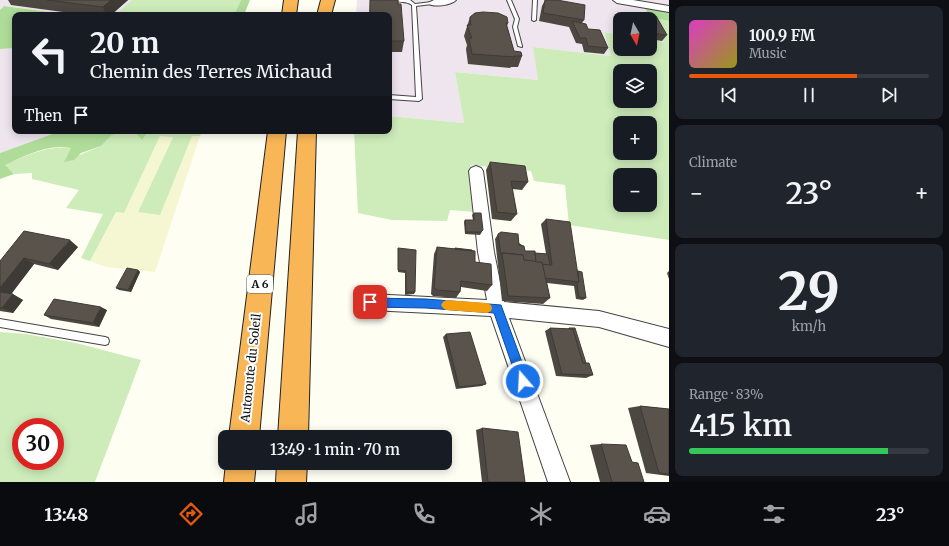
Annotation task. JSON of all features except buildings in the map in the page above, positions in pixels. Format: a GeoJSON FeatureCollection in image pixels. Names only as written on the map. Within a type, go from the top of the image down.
{"type":"FeatureCollection","features":[{"type":"Feature","properties":{"kind":"highway"},"geometry":{"type":"LineString","coordinates":[[289,12],[291,0]]}},
{"type":"Feature","properties":{"kind":"highway"},"geometry":{"type":"LineString","coordinates":[[317,12],[328,0]]}},
{"type":"Feature","properties":{"kind":"highway","name":"Autoroute du Soleil"},"geometry":{"type":"LineString","coordinates":[[245,430],[277,134]]}},
{"type":"Feature","properties":{"kind":"highway"},"geometry":{"type":"LineString","coordinates":[[293,430],[307,134]]}},
{"type":"Feature","properties":{"kind":"highway"},"geometry":{"type":"LineString","coordinates":[[239,482],[240,470]]}},
{"type":"Feature","properties":{"kind":"highway"},"geometry":{"type":"LineString","coordinates":[[291,482],[292,470]]}},
{"type":"Feature","properties":{"kind":"street"},"geometry":{"type":"LineString","coordinates":[[432,4],[452,0]]}},
{"type":"Feature","properties":{"kind":"street"},"geometry":{"type":"LineString","coordinates":[[617,0],[669,9]]}},
{"type":"Feature","properties":{"kind":"street"},"geometry":{"type":"LineString","coordinates":[[476,172],[486,252],[497,309],[559,482]]}},
{"type":"Feature","properties":{"kind":"street"},"geometry":{"type":"LineString","coordinates":[[370,302],[497,309],[599,319],[669,338]]}},
{"type":"Feature","properties":{"kind":"lane"},"geometry":{"type":"LineString","coordinates":[[397,0],[409,1],[414,5],[432,4]]}},
{"type":"Feature","properties":{"kind":"lane"},"geometry":{"type":"LineString","coordinates":[[509,0],[517,19],[515,27],[520,46]]}},
{"type":"Feature","properties":{"kind":"lane"},"geometry":{"type":"LineString","coordinates":[[534,20],[535,0]]}},
{"type":"Feature","properties":{"kind":"lane"},"geometry":{"type":"LineString","coordinates":[[392,97],[419,99],[414,5]]}},
{"type":"Feature","properties":{"kind":"lane"},"geometry":{"type":"LineString","coordinates":[[0,323],[105,340]]}},
{"type":"Feature","properties":{"kind":"shaded area"},"geometry":{"type":"Polygon","coordinates":[[[0,0],[132,0],[118,12],[49,12],[4,6],[0,10],[0,0]]]}},
{"type":"Feature","properties":{"kind":"shaded area"},"geometry":{"type":"Polygon","coordinates":[[[357,0],[669,0],[669,12],[657,15],[657,12],[613,12],[613,34],[604,32],[611,56],[533,47],[539,80],[455,72],[464,123],[392,116],[392,12],[356,12],[357,0]]]}},
{"type":"Feature","properties":{"kind":"shaded area"},"geometry":{"type":"Polygon","coordinates":[[[657,31],[664,43],[657,42],[657,31]]]}},
{"type":"Feature","properties":{"kind":"shaded area"},"geometry":{"type":"Polygon","coordinates":[[[12,48],[12,134],[55,134],[0,153],[0,49],[12,48]]]}},
{"type":"Feature","properties":{"kind":"green space"},"geometry":{"type":"Polygon","coordinates":[[[132,0],[241,0],[235,12],[118,12],[132,0]]]}},
{"type":"Feature","properties":{"kind":"green space"},"geometry":{"type":"Polygon","coordinates":[[[241,0],[250,0],[245,12],[235,12],[241,0]]]}},
{"type":"Feature","properties":{"kind":"green space"},"geometry":{"type":"Polygon","coordinates":[[[4,6],[49,12],[12,12],[12,48],[0,49],[0,10],[4,6]]]}},
{"type":"Feature","properties":{"kind":"green space"},"geometry":{"type":"Polygon","coordinates":[[[645,7],[669,12],[669,21],[657,19],[657,12],[647,12],[645,7]]]}},
{"type":"Feature","properties":{"kind":"green space"},"geometry":{"type":"Polygon","coordinates":[[[657,19],[669,21],[669,240],[569,225],[565,185],[534,181],[531,171],[470,165],[476,212],[450,210],[447,221],[392,220],[358,213],[354,134],[392,134],[392,116],[464,123],[455,72],[538,80],[533,47],[611,56],[604,32],[613,34],[613,56],[657,56],[657,41],[664,42],[657,30],[657,19]]]}},
{"type":"Feature","properties":{"kind":"green space"},"geometry":{"type":"Polygon","coordinates":[[[53,134],[116,134],[112,135],[101,146],[81,153],[74,160],[64,162],[71,148],[54,147],[37,151],[5,165],[14,174],[0,179],[0,153],[53,134]]]}},
{"type":"Feature","properties":{"kind":"green space"},"geometry":{"type":"Polygon","coordinates":[[[116,134],[137,134],[142,139],[146,134],[201,134],[200,136],[192,136],[160,215],[138,212],[173,137],[160,136],[124,213],[116,212],[90,261],[81,258],[103,214],[66,208],[79,190],[32,179],[32,173],[14,174],[4,165],[45,150],[54,148],[71,148],[65,161],[101,146],[112,135],[116,134]]]}},
{"type":"Feature","properties":{"kind":"green space"},"geometry":{"type":"Polygon","coordinates":[[[137,134],[146,134],[142,140],[137,134]]]}},
{"type":"Feature","properties":{"kind":"green space"},"geometry":{"type":"Polygon","coordinates":[[[192,135],[200,136],[155,272],[106,267],[90,261],[116,212],[124,213],[160,136],[173,136],[138,212],[160,214],[192,135]]]}},
{"type":"Feature","properties":{"kind":"green space"},"geometry":{"type":"Polygon","coordinates":[[[0,332],[26,334],[76,343],[141,360],[95,482],[0,482],[0,332]]]}},
{"type":"Feature","properties":{"kind":"slow traffic"},"geometry":{"type":"LineString","coordinates":[[446,305],[487,308]]}},
{"type":"Feature","properties":{"kind":"route"},"geometry":{"type":"LineString","coordinates":[[370,302],[497,309],[523,381]]}}]}
